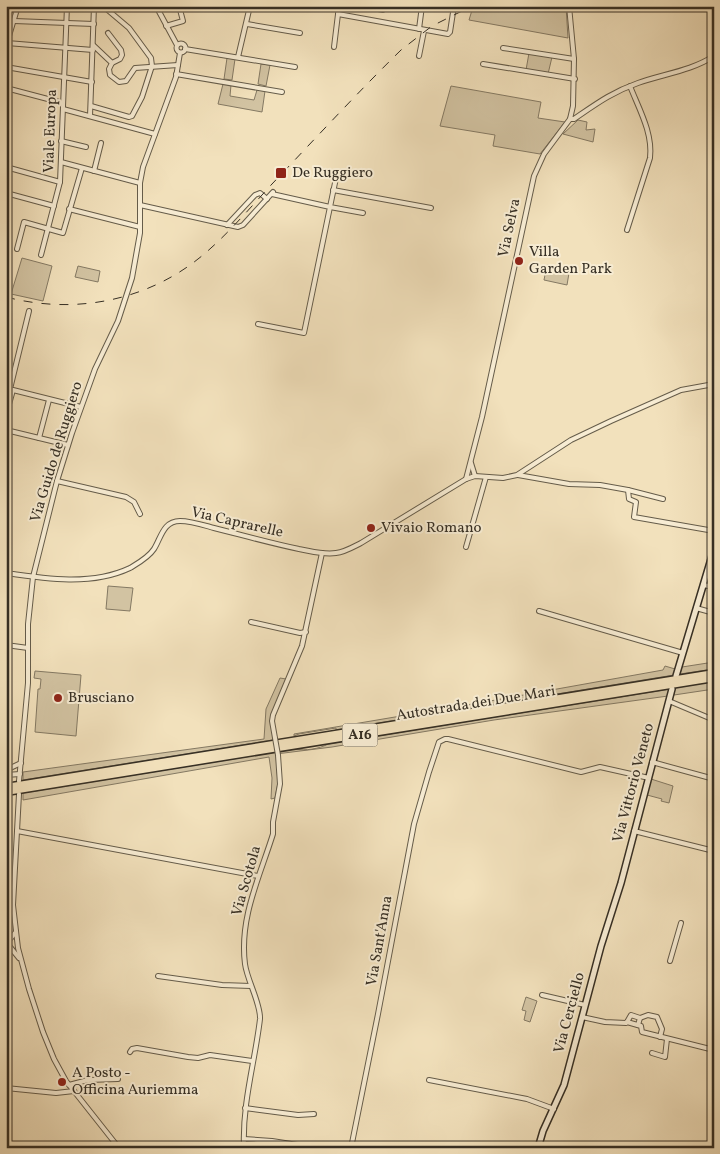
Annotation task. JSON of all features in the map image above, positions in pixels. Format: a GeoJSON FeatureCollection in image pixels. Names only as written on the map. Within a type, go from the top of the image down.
{"type":"FeatureCollection","features":[{"type":"Feature","properties":{"kind":"highway","name":"Autostrada dei Due Mari"},"geometry":{"type":"LineString","coordinates":[[6,787],[714,674]]}},
{"type":"Feature","properties":{"kind":"highway","name":"Autostrada dei Due Mari"},"geometry":{"type":"LineString","coordinates":[[6,792],[714,678]]}},
{"type":"Feature","properties":{"kind":"street"},"geometry":{"type":"LineString","coordinates":[[18,6],[7,44],[66,48],[93,47],[112,63]]}},
{"type":"Feature","properties":{"kind":"street","name":"Viale Europa"},"geometry":{"type":"LineString","coordinates":[[41,255],[60,182],[67,6]]}},
{"type":"Feature","properties":{"kind":"street"},"geometry":{"type":"LineString","coordinates":[[90,116],[94,6]]}},
{"type":"Feature","properties":{"kind":"street"},"geometry":{"type":"LineString","coordinates":[[91,106],[129,117],[132,116],[142,97],[152,66],[151,58],[129,28],[102,6]]}},
{"type":"Feature","properties":{"kind":"street"},"geometry":{"type":"LineString","coordinates":[[156,6],[177,45],[176,50],[180,53],[185,49],[295,67]]}},
{"type":"Feature","properties":{"kind":"street"},"geometry":{"type":"LineString","coordinates":[[166,26],[183,21],[179,6]]}},
{"type":"Feature","properties":{"kind":"street"},"geometry":{"type":"LineString","coordinates":[[238,57],[250,6]]}},
{"type":"Feature","properties":{"kind":"street"},"geometry":{"type":"LineString","coordinates":[[334,47],[339,6]]}},
{"type":"Feature","properties":{"kind":"street"},"geometry":{"type":"LineString","coordinates":[[364,6],[383,10]]}},
{"type":"Feature","properties":{"kind":"street"},"geometry":{"type":"LineString","coordinates":[[419,56],[422,6]]}},
{"type":"Feature","properties":{"kind":"street"},"geometry":{"type":"LineString","coordinates":[[338,14],[450,34],[454,6]]}},
{"type":"Feature","properties":{"kind":"street","name":"Via Selva"},"geometry":{"type":"LineString","coordinates":[[466,479],[534,176],[544,154],[570,119],[573,106],[575,80],[569,6]]}},
{"type":"Feature","properties":{"kind":"street"},"geometry":{"type":"LineString","coordinates":[[14,21],[94,24]]}},
{"type":"Feature","properties":{"kind":"street"},"geometry":{"type":"LineString","coordinates":[[247,24],[300,33]]}},
{"type":"Feature","properties":{"kind":"street"},"geometry":{"type":"LineString","coordinates":[[108,33],[121,50],[122,55],[120,59],[112,63],[109,69],[110,75],[120,82],[126,81],[135,68],[178,65]]}},
{"type":"Feature","properties":{"kind":"street"},"geometry":{"type":"LineString","coordinates":[[177,45],[182,44],[185,49]]}},
{"type":"Feature","properties":{"kind":"street"},"geometry":{"type":"LineString","coordinates":[[503,48],[574,60]]}},
{"type":"Feature","properties":{"kind":"street","name":"Via Guido de Ruggiero"},"geometry":{"type":"LineString","coordinates":[[20,781],[28,683],[30,597],[33,577],[68,445],[95,370],[118,321],[128,292],[137,258],[140,227],[140,183],[145,158],[176,74],[180,53]]}},
{"type":"Feature","properties":{"kind":"street"},"geometry":{"type":"LineString","coordinates":[[570,119],[574,119],[612,93],[684,70],[714,56]]}},
{"type":"Feature","properties":{"kind":"street"},"geometry":{"type":"LineString","coordinates":[[483,64],[575,80]]}},
{"type":"Feature","properties":{"kind":"street"},"geometry":{"type":"LineString","coordinates":[[6,67],[92,82]]}},
{"type":"Feature","properties":{"kind":"street"},"geometry":{"type":"LineString","coordinates":[[176,74],[282,92]]}},
{"type":"Feature","properties":{"kind":"street"},"geometry":{"type":"LineString","coordinates":[[627,230],[652,150],[651,140],[630,86]]}},
{"type":"Feature","properties":{"kind":"street"},"geometry":{"type":"LineString","coordinates":[[6,88],[63,103]]}},
{"type":"Feature","properties":{"kind":"street"},"geometry":{"type":"LineString","coordinates":[[63,109],[155,134]]}},
{"type":"Feature","properties":{"kind":"street"},"geometry":{"type":"LineString","coordinates":[[62,142],[86,148]]}},
{"type":"Feature","properties":{"kind":"street"},"geometry":{"type":"LineString","coordinates":[[94,171],[101,143]]}},
{"type":"Feature","properties":{"kind":"street"},"geometry":{"type":"LineString","coordinates":[[61,162],[140,183]]}},
{"type":"Feature","properties":{"kind":"street"},"geometry":{"type":"LineString","coordinates":[[6,167],[60,182]]}},
{"type":"Feature","properties":{"kind":"street"},"geometry":{"type":"LineString","coordinates":[[17,249],[24,222],[63,233],[82,168]]}},
{"type":"Feature","properties":{"kind":"street"},"geometry":{"type":"LineString","coordinates":[[258,324],[304,333],[336,178]]}},
{"type":"Feature","properties":{"kind":"street"},"geometry":{"type":"LineString","coordinates":[[333,190],[431,208]]}},
{"type":"Feature","properties":{"kind":"street"},"geometry":{"type":"LineString","coordinates":[[6,193],[54,206]]}},
{"type":"Feature","properties":{"kind":"street"},"geometry":{"type":"LineString","coordinates":[[140,205],[227,226],[240,226],[273,193],[330,208],[362,213]]}},
{"type":"Feature","properties":{"kind":"street"},"geometry":{"type":"LineString","coordinates":[[227,226],[255,195],[260,194],[267,199]]}},
{"type":"Feature","properties":{"kind":"street"},"geometry":{"type":"LineString","coordinates":[[69,209],[140,227]]}},
{"type":"Feature","properties":{"kind":"street"},"geometry":{"type":"LineString","coordinates":[[6,415],[10,389],[29,311]]}},
{"type":"Feature","properties":{"kind":"street"},"geometry":{"type":"LineString","coordinates":[[474,476],[503,478],[517,475],[571,440],[620,417],[681,390],[714,384]]}},
{"type":"Feature","properties":{"kind":"street"},"geometry":{"type":"LineString","coordinates":[[10,389],[81,407]]}},
{"type":"Feature","properties":{"kind":"street"},"geometry":{"type":"LineString","coordinates":[[39,438],[49,400]]}},
{"type":"Feature","properties":{"kind":"street"},"geometry":{"type":"LineString","coordinates":[[6,430],[68,445]]}},
{"type":"Feature","properties":{"kind":"street","name":"Via Selva"},"geometry":{"type":"LineString","coordinates":[[471,463],[474,476]]}},
{"type":"Feature","properties":{"kind":"street"},"geometry":{"type":"LineString","coordinates":[[517,475],[569,484],[628,490],[663,499]]}},
{"type":"Feature","properties":{"kind":"street","name":"Via Caprarelle"},"geometry":{"type":"LineString","coordinates":[[6,574],[87,579],[123,571],[149,555],[163,530],[176,522],[200,525],[268,543],[322,553],[335,553],[351,548],[474,476]]}},
{"type":"Feature","properties":{"kind":"street"},"geometry":{"type":"LineString","coordinates":[[466,547],[486,477]]}},
{"type":"Feature","properties":{"kind":"street"},"geometry":{"type":"LineString","coordinates":[[57,481],[126,497],[134,502],[140,514]]}},
{"type":"Feature","properties":{"kind":"street"},"geometry":{"type":"LineString","coordinates":[[628,490],[629,499],[636,502],[634,517],[714,531]]}},
{"type":"Feature","properties":{"kind":"street"},"geometry":{"type":"LineString","coordinates":[[676,676],[714,549]]}},
{"type":"Feature","properties":{"kind":"street","name":"Via Scotola"},"geometry":{"type":"LineString","coordinates":[[244,1148],[245,1108],[260,1014],[245,964],[246,918],[273,834],[273,822],[280,784],[273,715],[302,646],[322,553]]}},
{"type":"Feature","properties":{"kind":"street"},"geometry":{"type":"LineString","coordinates":[[703,584],[714,587]]}},
{"type":"Feature","properties":{"kind":"street"},"geometry":{"type":"LineString","coordinates":[[696,608],[714,613]]}},
{"type":"Feature","properties":{"kind":"street"},"geometry":{"type":"LineString","coordinates":[[539,611],[683,653]]}},
{"type":"Feature","properties":{"kind":"street"},"geometry":{"type":"LineString","coordinates":[[251,622],[301,633],[306,632]]}},
{"type":"Feature","properties":{"kind":"street"},"geometry":{"type":"LineString","coordinates":[[6,645],[28,648]]}},
{"type":"Feature","properties":{"kind":"street","name":"Via Vittorio Veneto"},"geometry":{"type":"LineString","coordinates":[[621,883],[672,689]]}},
{"type":"Feature","properties":{"kind":"street"},"geometry":{"type":"LineString","coordinates":[[669,700],[714,720]]}},
{"type":"Feature","properties":{"kind":"street","name":"Via Sant'Anna"},"geometry":{"type":"LineString","coordinates":[[350,1148],[378,1014],[414,824],[429,772],[442,740],[448,739],[581,772],[600,767],[648,778]]}},
{"type":"Feature","properties":{"kind":"street"},"geometry":{"type":"LineString","coordinates":[[652,762],[714,779]]}},
{"type":"Feature","properties":{"kind":"street"},"geometry":{"type":"LineString","coordinates":[[6,770],[21,763]]}},
{"type":"Feature","properties":{"kind":"street"},"geometry":{"type":"LineString","coordinates":[[6,775],[20,774]]}},
{"type":"Feature","properties":{"kind":"street"},"geometry":{"type":"LineString","coordinates":[[19,794],[13,905],[15,933],[21,960],[43,1032],[54,1059],[74,1091],[119,1148]]}},
{"type":"Feature","properties":{"kind":"street"},"geometry":{"type":"LineString","coordinates":[[634,831],[714,850]]}},
{"type":"Feature","properties":{"kind":"street"},"geometry":{"type":"LineString","coordinates":[[17,832],[258,876]]}},
{"type":"Feature","properties":{"kind":"street","name":"Via Cerciello"},"geometry":{"type":"LineString","coordinates":[[538,1148],[543,1131],[564,1084],[601,946],[621,883]]}},
{"type":"Feature","properties":{"kind":"street"},"geometry":{"type":"LineString","coordinates":[[670,961],[681,923]]}},
{"type":"Feature","properties":{"kind":"street"},"geometry":{"type":"LineString","coordinates":[[15,933],[6,941],[21,960]]}},
{"type":"Feature","properties":{"kind":"street"},"geometry":{"type":"LineString","coordinates":[[158,976],[222,985],[251,986]]}},
{"type":"Feature","properties":{"kind":"street"},"geometry":{"type":"LineString","coordinates":[[542,996],[585,1005]]}},
{"type":"Feature","properties":{"kind":"street"},"geometry":{"type":"LineString","coordinates":[[627,1022],[631,1015],[640,1018],[648,1016],[657,1017],[662,1029],[660,1037]]}},
{"type":"Feature","properties":{"kind":"street"},"geometry":{"type":"LineString","coordinates":[[582,1017],[605,1022],[627,1022],[641,1026],[642,1032],[714,1050]]}},
{"type":"Feature","properties":{"kind":"street"},"geometry":{"type":"LineString","coordinates":[[638,1025],[640,1018]]}},
{"type":"Feature","properties":{"kind":"street"},"geometry":{"type":"LineString","coordinates":[[652,1053],[665,1057],[667,1039]]}},
{"type":"Feature","properties":{"kind":"street"},"geometry":{"type":"LineString","coordinates":[[130,1052],[132,1048],[137,1048],[188,1057],[216,1056],[252,1061]]}},
{"type":"Feature","properties":{"kind":"street"},"geometry":{"type":"LineString","coordinates":[[69,1084],[88,1080],[118,1079]]}},
{"type":"Feature","properties":{"kind":"street"},"geometry":{"type":"LineString","coordinates":[[429,1080],[527,1099],[554,1109]]}},
{"type":"Feature","properties":{"kind":"street"},"geometry":{"type":"LineString","coordinates":[[6,1088],[56,1092],[74,1091]]}},
{"type":"Feature","properties":{"kind":"street"},"geometry":{"type":"LineString","coordinates":[[245,1108],[301,1115],[314,1114]]}},
{"type":"Feature","properties":{"kind":"street"},"geometry":{"type":"LineString","coordinates":[[244,1139],[317,1148]]}},
{"type":"Feature","properties":{"kind":"shaded area"},"geometry":{"type":"Polygon","coordinates":[[[566,6],[568,38],[469,20],[473,7],[566,6]]]}},
{"type":"Feature","properties":{"kind":"shaded area"},"geometry":{"type":"Polygon","coordinates":[[[529,53],[552,57],[548,74],[526,70],[529,53]]]}},
{"type":"Feature","properties":{"kind":"shaded area"},"geometry":{"type":"Polygon","coordinates":[[[227,58],[235,59],[232,80],[224,79],[227,58]]]}},
{"type":"Feature","properties":{"kind":"shaded area"},"geometry":{"type":"Polygon","coordinates":[[[261,64],[270,65],[266,86],[258,84],[261,64]]]}},
{"type":"Feature","properties":{"kind":"shaded area"},"geometry":{"type":"Polygon","coordinates":[[[223,84],[231,85],[230,96],[254,100],[257,90],[265,91],[262,112],[218,104],[223,84]]]}},
{"type":"Feature","properties":{"kind":"shaded area"},"geometry":{"type":"Polygon","coordinates":[[[451,86],[541,102],[538,118],[565,122],[540,154],[493,146],[495,135],[440,126],[451,86]]]}},
{"type":"Feature","properties":{"kind":"shaded area"},"geometry":{"type":"Polygon","coordinates":[[[578,120],[587,122],[586,130],[595,129],[593,142],[563,134],[578,120]]]}},
{"type":"Feature","properties":{"kind":"shaded area"},"geometry":{"type":"Polygon","coordinates":[[[22,258],[52,266],[43,301],[11,294],[22,258]]]}},
{"type":"Feature","properties":{"kind":"shaded area"},"geometry":{"type":"Polygon","coordinates":[[[547,265],[566,269],[566,272],[569,273],[567,285],[544,280],[547,265]]]}},
{"type":"Feature","properties":{"kind":"shaded area"},"geometry":{"type":"Polygon","coordinates":[[[78,266],[100,271],[98,282],[75,277],[78,266]]]}},
{"type":"Feature","properties":{"kind":"shaded area"},"geometry":{"type":"Polygon","coordinates":[[[108,586],[133,588],[130,611],[106,609],[108,586]]]}},
{"type":"Feature","properties":{"kind":"shaded area"},"geometry":{"type":"Polygon","coordinates":[[[714,662],[714,669],[680,674],[682,667],[714,662]]]}},
{"type":"Feature","properties":{"kind":"shaded area"},"geometry":{"type":"Polygon","coordinates":[[[665,666],[675,669],[674,675],[294,736],[294,734],[663,670],[665,666]]]}},
{"type":"Feature","properties":{"kind":"shaded area","name":"Brusciano"},"geometry":{"type":"Polygon","coordinates":[[[35,671],[81,675],[76,736],[35,732],[38,689],[40,689],[41,679],[34,678],[35,671]]]}},
{"type":"Feature","properties":{"kind":"shaded area"},"geometry":{"type":"Polygon","coordinates":[[[280,678],[286,679],[273,711],[273,740],[23,780],[23,772],[264,739],[266,709],[280,678]]]}},
{"type":"Feature","properties":{"kind":"shaded area"},"geometry":{"type":"Polygon","coordinates":[[[714,681],[714,689],[674,695],[675,688],[714,681]]]}},
{"type":"Feature","properties":{"kind":"shaded area"},"geometry":{"type":"Polygon","coordinates":[[[670,689],[668,696],[494,720],[332,747],[276,754],[278,783],[275,798],[271,799],[272,778],[269,757],[23,800],[23,793],[295,749],[312,749],[328,744],[670,689]]]}},
{"type":"Feature","properties":{"kind":"shaded area"},"geometry":{"type":"Polygon","coordinates":[[[651,779],[673,786],[669,803],[647,795],[651,779]]]}},
{"type":"Feature","properties":{"kind":"shaded area"},"geometry":{"type":"Polygon","coordinates":[[[526,997],[537,1001],[530,1022],[524,1020],[526,1011],[522,1010],[526,997]]]}},
{"type":"Feature","properties":{"kind":"railway"},"geometry":{"type":"LineString","coordinates":[[6,297],[32,302],[84,304],[110,300],[135,293],[159,284],[182,271],[230,230],[336,116],[401,50],[432,26],[472,6]]}},
{"type":"Feature","properties":{"kind":"place","name":"De Ruggiero"},"geometry":{"type":"Point","coordinates":[281,173]}},
{"type":"Feature","properties":{"kind":"place","name":"Villa Garden Park"},"geometry":{"type":"Point","coordinates":[519,261]}},
{"type":"Feature","properties":{"kind":"place","name":"Vivaio Romano"},"geometry":{"type":"Point","coordinates":[371,528]}},
{"type":"Feature","properties":{"kind":"place","name":"Brusciano"},"geometry":{"type":"Point","coordinates":[58,698]}},
{"type":"Feature","properties":{"kind":"place","name":"A Posto - Officina Auriemma"},"geometry":{"type":"Point","coordinates":[62,1082]}}]}
